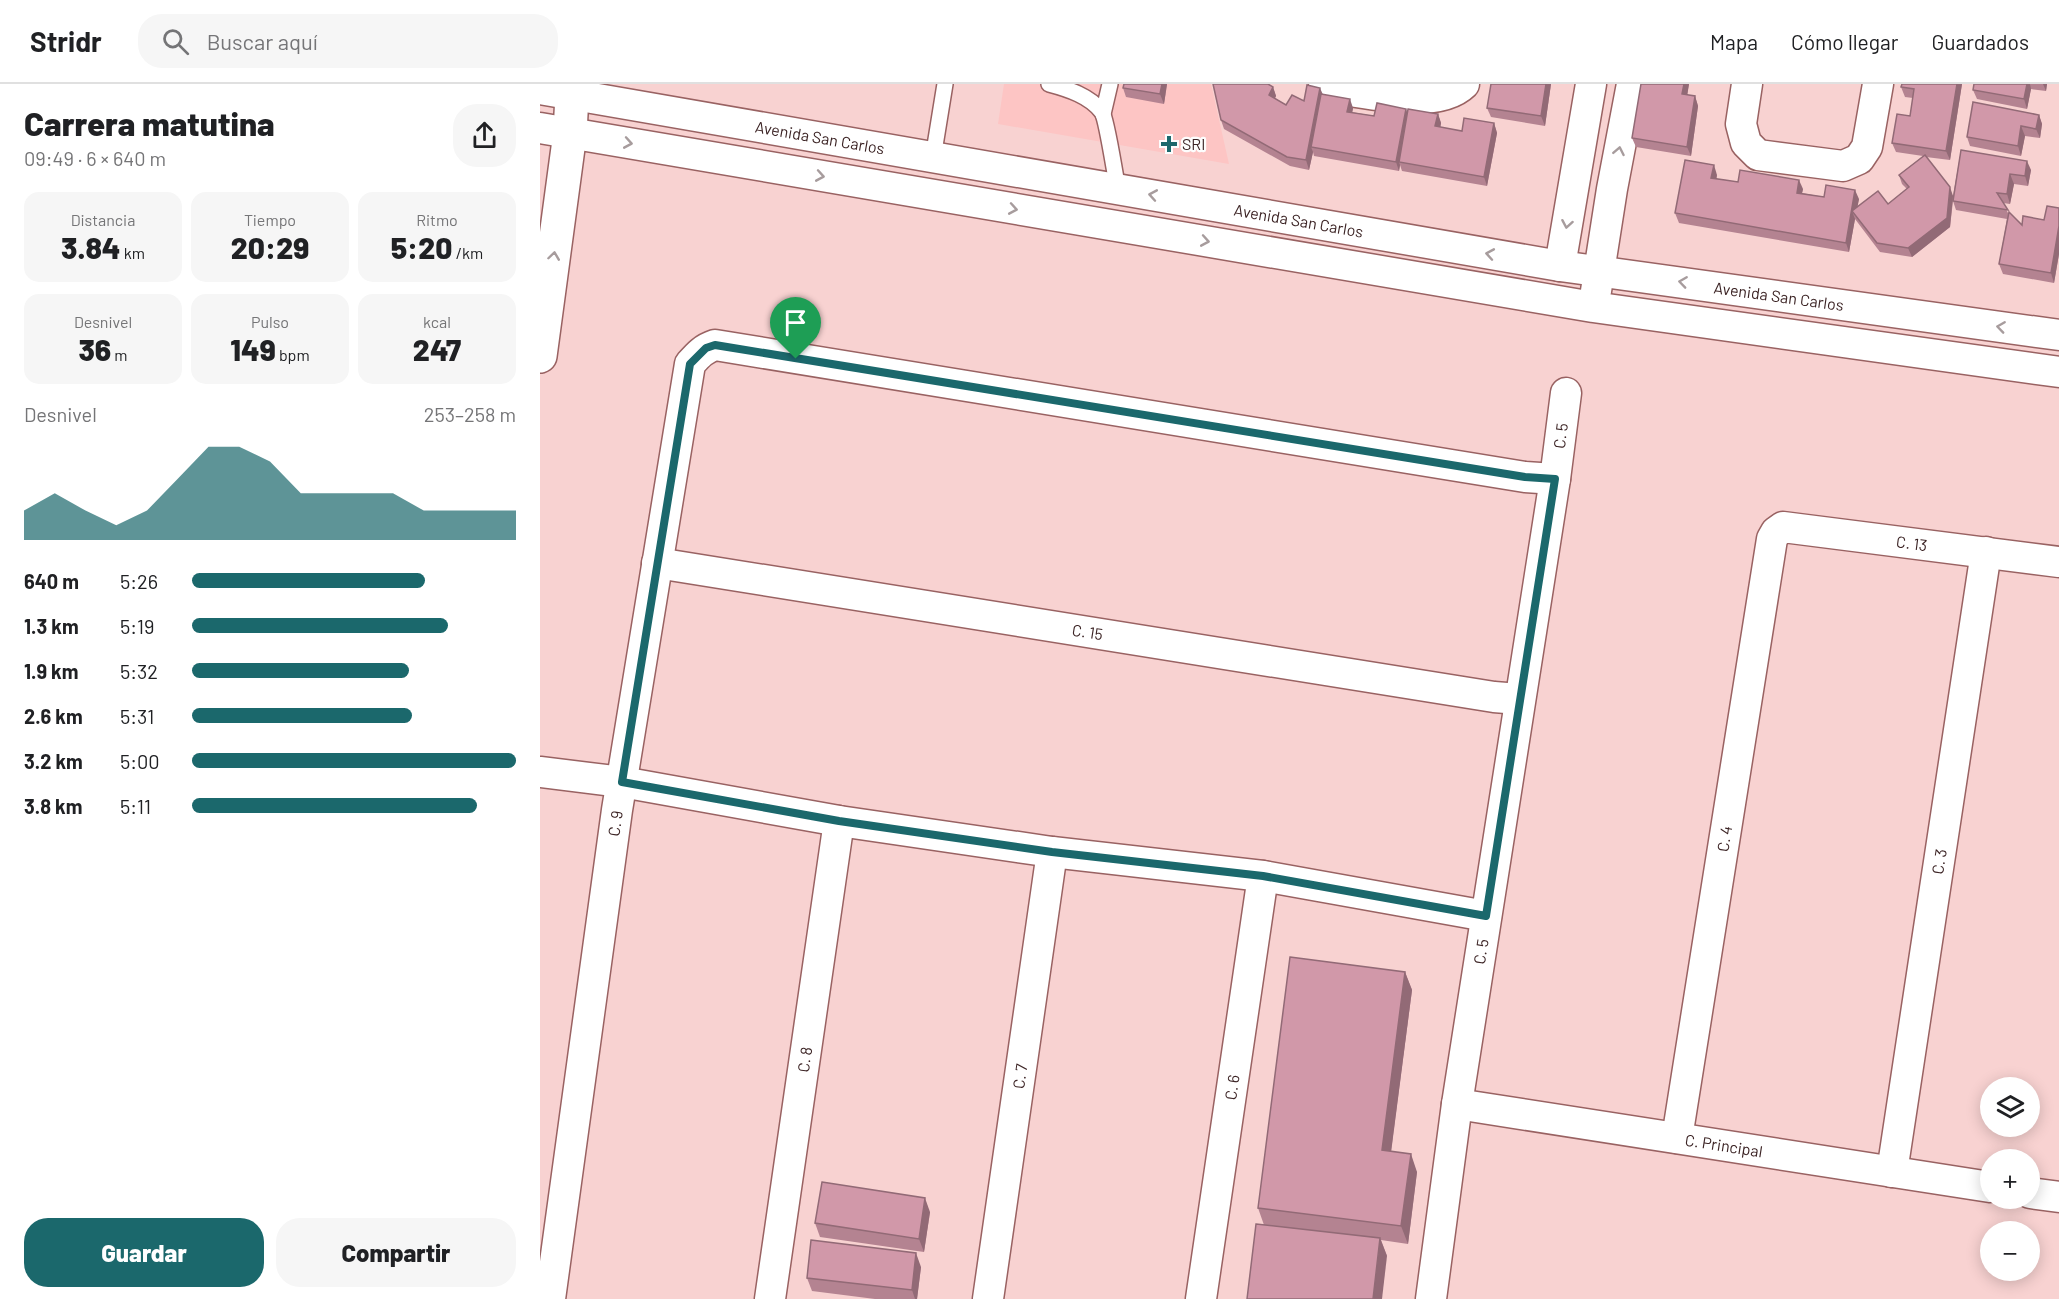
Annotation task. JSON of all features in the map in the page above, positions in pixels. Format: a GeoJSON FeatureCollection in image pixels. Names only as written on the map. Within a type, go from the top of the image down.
{"type":"FeatureCollection","features":[{"type":"Feature","properties":{"kind":"street"},"geometry":{"type":"LineString","coordinates":[[1324,84],[1329,88],[1424,100],[1442,97],[1458,90],[1464,84]]}},
{"type":"Feature","properties":{"kind":"street"},"geometry":{"type":"LineString","coordinates":[[1560,266],[1591,84]]}},
{"type":"Feature","properties":{"kind":"street"},"geometry":{"type":"LineString","coordinates":[[1593,307],[1632,84]]}},
{"type":"Feature","properties":{"kind":"street"},"geometry":{"type":"LineString","coordinates":[[1747,84],[1741,124],[1746,143],[1758,155],[1844,166],[1859,159],[1867,147],[1878,84]]}},
{"type":"Feature","properties":{"kind":"street","name":"Avenida San Carlos"},"geometry":{"type":"LineString","coordinates":[[540,89],[573,89],[933,158],[1560,266],[2059,335]]}},
{"type":"Feature","properties":{"kind":"street"},"geometry":{"type":"LineString","coordinates":[[540,356],[555,131],[573,89]]}},
{"type":"Feature","properties":{"kind":"street"},"geometry":{"type":"LineString","coordinates":[[555,131],[1593,307],[2059,372]]}},
{"type":"Feature","properties":{"kind":"street"},"geometry":{"type":"LineString","coordinates":[[1575,183],[1612,189]]}},
{"type":"Feature","properties":{"kind":"street","name":"C. 9"},"geometry":{"type":"LineString","coordinates":[[550,1299],[622,782],[657,563],[690,364],[706,348],[715,345],[1525,477],[1555,479]]}},
{"type":"Feature","properties":{"kind":"street","name":"C. 5"},"geometry":{"type":"LineString","coordinates":[[1431,1299],[1457,1104],[1555,479],[1566,393]]}},
{"type":"Feature","properties":{"kind":"street","name":"C. 13"},"geometry":{"type":"LineString","coordinates":[[1772,540],[1776,532],[1784,527],[2059,562]]}},
{"type":"Feature","properties":{"kind":"street","name":"C. 4"},"geometry":{"type":"LineString","coordinates":[[1677,1138],[1772,540]]}},
{"type":"Feature","properties":{"kind":"street","name":"C. 3"},"geometry":{"type":"LineString","coordinates":[[1892,1172],[1986,552]]}},
{"type":"Feature","properties":{"kind":"street","name":"C. 15"},"geometry":{"type":"LineString","coordinates":[[657,563],[1494,697],[1519,699]]}},
{"type":"Feature","properties":{"kind":"street"},"geometry":{"type":"LineString","coordinates":[[540,772],[622,782],[839,821],[1052,852],[1263,876],[1486,916]]}},
{"type":"Feature","properties":{"kind":"street","name":"C. 8"},"geometry":{"type":"LineString","coordinates":[[770,1299],[839,821]]}},
{"type":"Feature","properties":{"kind":"street","name":"C. 7"},"geometry":{"type":"LineString","coordinates":[[988,1299],[1052,852]]}},
{"type":"Feature","properties":{"kind":"street","name":"C. 6"},"geometry":{"type":"LineString","coordinates":[[1201,1299],[1263,876]]}},
{"type":"Feature","properties":{"kind":"street","name":"C. Principal"},"geometry":{"type":"LineString","coordinates":[[1457,1104],[1980,1185]]}},
{"type":"Feature","properties":{"kind":"street"},"geometry":{"type":"LineString","coordinates":[[2040,1194],[2059,1197]]}},
{"type":"Feature","properties":{"kind":"lane"},"geometry":{"type":"LineString","coordinates":[[933,158],[945,84]]}},
{"type":"Feature","properties":{"kind":"lane"},"geometry":{"type":"LineString","coordinates":[[1049,84],[1088,99],[1103,114]]}},
{"type":"Feature","properties":{"kind":"lane"},"geometry":{"type":"LineString","coordinates":[[1110,84],[1103,114],[1118,189]]}},
{"type":"Feature","properties":{"kind":"shaded area","name":"SRI"},"geometry":{"type":"Polygon","coordinates":[[[1004,84],[1211,84],[1229,164],[998,124],[1004,84]]]}},
{"type":"Feature","properties":{"kind":"building"},"geometry":{"type":"Polygon","coordinates":[[[1124,84],[1162,84],[1160,94],[1123,88],[1124,84]]]}},
{"type":"Feature","properties":{"kind":"building"},"geometry":{"type":"Polygon","coordinates":[[[1213,84],[1268,84],[1273,87],[1269,95],[1286,105],[1292,95],[1304,101],[1307,85],[1320,88],[1306,160],[1287,157],[1221,120],[1213,84]]]}},
{"type":"Feature","properties":{"kind":"building"},"geometry":{"type":"Polygon","coordinates":[[[1491,84],[1546,84],[1541,116],[1487,108],[1491,84]]]}},
{"type":"Feature","properties":{"kind":"building"},"geometry":{"type":"Polygon","coordinates":[[[1641,84],[1684,84],[1682,94],[1695,96],[1687,147],[1632,138],[1641,84]]]}},
{"type":"Feature","properties":{"kind":"building"},"geometry":{"type":"Polygon","coordinates":[[[1902,84],[1957,84],[1946,151],[1892,143],[1897,114],[1910,116],[1914,89],[1901,87],[1902,84]]]}},
{"type":"Feature","properties":{"kind":"building"},"geometry":{"type":"Polygon","coordinates":[[[1974,84],[2027,84],[2024,99],[1973,90],[1974,84]]]}},
{"type":"Feature","properties":{"kind":"building"},"geometry":{"type":"Polygon","coordinates":[[[1321,94],[1350,99],[1347,112],[1374,116],[1377,103],[1406,109],[1396,162],[1311,147],[1321,94]]]}},
{"type":"Feature","properties":{"kind":"building"},"geometry":{"type":"Polygon","coordinates":[[[1973,102],[2039,115],[2036,129],[2021,126],[2018,146],[1967,137],[1973,102]]]}},
{"type":"Feature","properties":{"kind":"building"},"geometry":{"type":"Polygon","coordinates":[[[1408,109],[1438,114],[1435,126],[1462,131],[1464,118],[1494,123],[1484,177],[1399,162],[1408,109]]]}},
{"type":"Feature","properties":{"kind":"building"},"geometry":{"type":"Polygon","coordinates":[[[1961,150],[2027,161],[2025,176],[2010,174],[2007,194],[1997,193],[2008,210],[1953,201],[1961,150]]]}},
{"type":"Feature","properties":{"kind":"building"},"geometry":{"type":"Polygon","coordinates":[[[1925,155],[1950,187],[1947,218],[1908,248],[1877,243],[1852,211],[1878,191],[1888,204],[1909,187],[1899,175],[1925,155]]]}},
{"type":"Feature","properties":{"kind":"building"},"geometry":{"type":"Polygon","coordinates":[[[1685,160],[1714,165],[1711,178],[1738,182],[1740,170],[1799,180],[1797,193],[1824,197],[1826,185],[1855,190],[1846,243],[1675,213],[1685,160]]]}},
{"type":"Feature","properties":{"kind":"building"},"geometry":{"type":"Polygon","coordinates":[[[2047,206],[2059,208],[2059,226],[2051,273],[1999,264],[2009,212],[2022,225],[2023,216],[2044,220],[2047,206]]]}},
{"type":"Feature","properties":{"kind":"building"},"geometry":{"type":"Polygon","coordinates":[[[1290,957],[1405,972],[1382,1150],[1411,1154],[1401,1226],[1258,1208],[1290,957]]]}},
{"type":"Feature","properties":{"kind":"building"},"geometry":{"type":"Polygon","coordinates":[[[822,1182],[925,1198],[919,1239],[815,1223],[822,1182]]]}},
{"type":"Feature","properties":{"kind":"building"},"geometry":{"type":"Polygon","coordinates":[[[1256,1224],[1380,1238],[1373,1299],[1247,1299],[1256,1224]]]}},
{"type":"Feature","properties":{"kind":"building"},"geometry":{"type":"Polygon","coordinates":[[[811,1240],[916,1253],[912,1290],[807,1278],[811,1240]]]}},
{"type":"Feature","properties":{"kind":"place","name":"SRI"},"geometry":{"type":"Point","coordinates":[1169,144]}},
{"type":"Feature","properties":{"kind":"route"},"geometry":{"type":"LineString","coordinates":[[715,345],[796,359],[1525,477],[1555,479],[1486,916],[1263,876],[1052,852],[839,821],[622,782],[690,364],[706,348],[715,345]]}}]}
